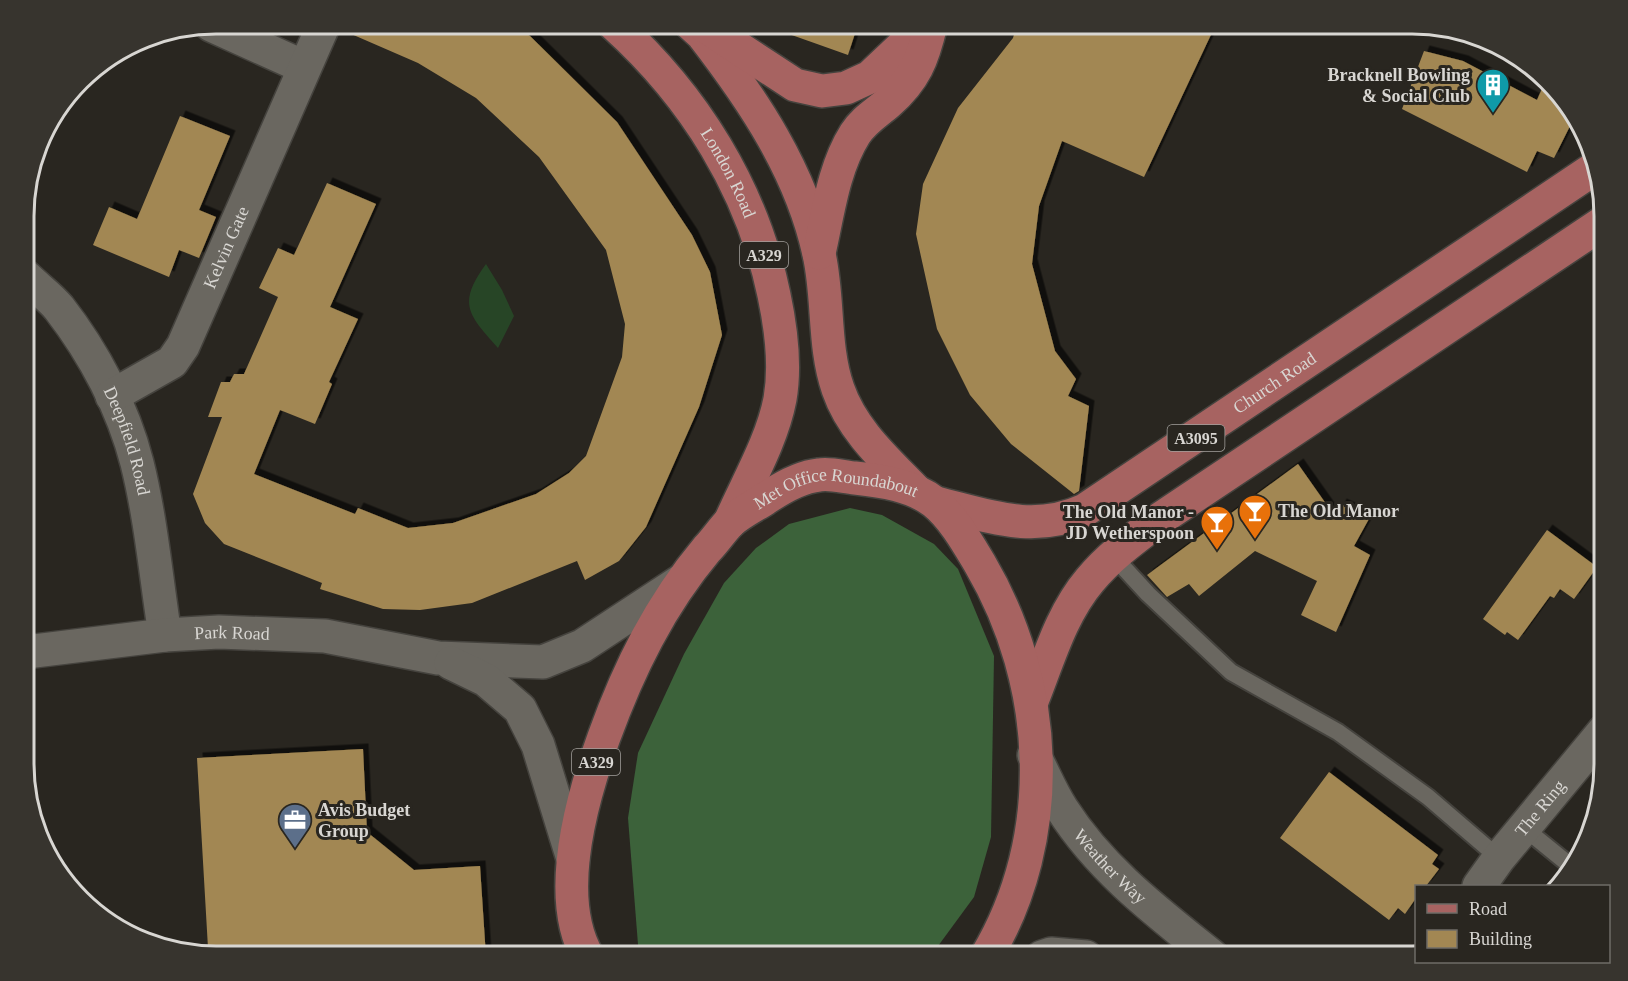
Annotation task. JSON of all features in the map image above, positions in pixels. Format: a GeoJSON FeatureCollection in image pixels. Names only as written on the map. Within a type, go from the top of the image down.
{"type":"FeatureCollection","features":[{"type":"Feature","properties":{"kind":"main road","name":"London Road"},"geometry":{"type":"LineString","coordinates":[[624,35],[677,93],[715,144],[742,192],[770,276],[782,345],[780,400],[771,428],[730,522]]}},
{"type":"Feature","properties":{"kind":"main road","name":"A329"},"geometry":{"type":"LineString","coordinates":[[700,35],[755,105],[801,197],[819,253],[833,372],[838,390],[853,420],[871,444],[925,497]]}},
{"type":"Feature","properties":{"kind":"main road"},"geometry":{"type":"LineString","coordinates":[[718,35],[795,85],[822,91],[846,88],[870,77],[916,35]]}},
{"type":"Feature","properties":{"kind":"main road"},"geometry":{"type":"LineString","coordinates":[[819,253],[839,165],[863,121],[886,104],[918,70],[926,35]]}},
{"type":"Feature","properties":{"kind":"main road","name":"Church Road"},"geometry":{"type":"LineString","coordinates":[[925,497],[1012,521],[1046,522],[1067,518],[1141,475],[1321,352],[1501,234],[1588,173]]}},
{"type":"Feature","properties":{"kind":"main road","name":"A3095"},"geometry":{"type":"LineString","coordinates":[[1032,701],[1071,608],[1089,581],[1113,556],[1160,519],[1366,379],[1532,272],[1593,230]]}},
{"type":"Feature","properties":{"kind":"main road","name":"Met Office Roundabout"},"geometry":{"type":"LineString","coordinates":[[581,946],[572,897],[573,859],[597,756],[625,681],[655,623],[681,581],[730,522],[784,486],[819,475],[877,480],[925,497],[971,549],[1002,604],[1024,663],[1032,701],[1034,818],[1024,869],[1011,905],[991,946]]}},
{"type":"Feature","properties":{"kind":"street"},"geometry":{"type":"LineString","coordinates":[[233,35],[304,67]]}},
{"type":"Feature","properties":{"kind":"street","name":"Kelvin Gate"},"geometry":{"type":"LineString","coordinates":[[112,396],[172,362],[183,346],[319,35]]}},
{"type":"Feature","properties":{"kind":"street","name":"Deepfield Road"},"geometry":{"type":"LineString","coordinates":[[34,284],[58,307],[93,359],[124,422],[137,462],[148,512],[165,634]]}},
{"type":"Feature","properties":{"kind":"street","name":"Park Road"},"geometry":{"type":"LineString","coordinates":[[34,651],[165,634],[219,632],[325,636],[438,658],[516,663],[543,662],[582,646],[681,581]]}},
{"type":"Feature","properties":{"kind":"street","name":"Park Road"},"geometry":{"type":"LineString","coordinates":[[438,658],[486,680],[520,709],[538,745],[573,859]]}},
{"type":"Feature","properties":{"kind":"street","name":"The Ring"},"geometry":{"type":"LineString","coordinates":[[1480,885],[1499,858],[1593,744]]}},
{"type":"Feature","properties":{"kind":"street","name":"Weather Way"},"geometry":{"type":"LineString","coordinates":[[1034,755],[1060,807],[1101,861],[1135,894],[1199,946]]}},
{"type":"Feature","properties":{"kind":"lane"},"geometry":{"type":"LineString","coordinates":[[1113,556],[1148,594],[1231,672],[1338,732],[1428,797],[1499,858]]}},
{"type":"Feature","properties":{"kind":"lane"},"geometry":{"type":"LineString","coordinates":[[1524,828],[1565,861]]}},
{"type":"Feature","properties":{"kind":"green space"},"geometry":{"type":"Polygon","coordinates":[[[486,264],[514,316],[498,348],[479,326],[470,308],[471,289],[486,264]]]}},
{"type":"Feature","properties":{"kind":"green space"},"geometry":{"type":"Polygon","coordinates":[[[850,508],[882,515],[934,544],[958,569],[994,656],[991,837],[974,897],[938,946],[638,946],[628,818],[638,753],[684,654],[724,583],[756,548],[789,524],[850,508]]]}},
{"type":"Feature","properties":{"kind":"building"},"geometry":{"type":"Polygon","coordinates":[[[354,35],[530,36],[617,122],[692,235],[710,272],[722,335],[699,407],[646,527],[619,561],[585,580],[577,561],[472,603],[420,610],[383,609],[320,589],[322,583],[224,544],[205,523],[193,494],[222,417],[208,417],[221,382],[230,382],[234,374],[244,374],[278,297],[259,288],[278,248],[294,255],[327,183],[376,204],[330,307],[358,319],[329,382],[332,384],[315,424],[280,410],[254,474],[355,514],[358,508],[408,528],[453,523],[536,494],[569,473],[586,456],[622,357],[625,324],[606,250],[539,157],[476,98],[418,63],[354,35]]]}},
{"type":"Feature","properties":{"kind":"building"},"geometry":{"type":"Polygon","coordinates":[[[792,35],[854,35],[848,55],[792,35]]]}},
{"type":"Feature","properties":{"kind":"building"},"geometry":{"type":"Polygon","coordinates":[[[1014,35],[1211,35],[1144,177],[1062,141],[1039,206],[1032,264],[1055,351],[1076,379],[1068,396],[1089,406],[1079,491],[1074,494],[1011,444],[970,395],[937,329],[916,234],[923,184],[958,108],[1014,35]]]}},
{"type":"Feature","properties":{"kind":"building","name":"Bracknell Bowling & Social Club"},"geometry":{"type":"Polygon","coordinates":[[[1424,51],[1463,61],[1537,100],[1541,90],[1570,127],[1554,158],[1537,151],[1527,172],[1402,109],[1424,51]]]}},
{"type":"Feature","properties":{"kind":"building"},"geometry":{"type":"Polygon","coordinates":[[[180,116],[230,136],[199,210],[216,217],[199,258],[179,250],[169,277],[93,245],[109,207],[137,219],[180,116]]]}},
{"type":"Feature","properties":{"kind":"building","name":"The Old Manor - JD Wetherspoon"},"geometry":{"type":"Polygon","coordinates":[[[1298,464],[1336,518],[1341,504],[1370,517],[1354,546],[1370,555],[1336,632],[1301,615],[1317,581],[1255,551],[1199,596],[1189,584],[1167,597],[1147,575],[1298,464]]]}},
{"type":"Feature","properties":{"kind":"building"},"geometry":{"type":"Polygon","coordinates":[[[1547,530],[1593,564],[1593,573],[1574,599],[1560,589],[1554,598],[1550,596],[1518,640],[1507,632],[1505,635],[1483,619],[1547,530]]]}},
{"type":"Feature","properties":{"kind":"building","name":"Avis Budget Group"},"geometry":{"type":"Polygon","coordinates":[[[363,749],[367,832],[414,870],[480,866],[485,946],[208,946],[197,758],[363,749]]]}},
{"type":"Feature","properties":{"kind":"building"},"geometry":{"type":"Polygon","coordinates":[[[1329,772],[1438,855],[1432,864],[1439,869],[1427,885],[1415,885],[1415,899],[1405,914],[1398,908],[1389,920],[1280,838],[1329,772]]]}},
{"type":"Feature","properties":{"kind":"place","name":"Bracknell Bowling & Social Club"},"geometry":{"type":"Point","coordinates":[1493,114]}},
{"type":"Feature","properties":{"kind":"place","name":"The Old Manor"},"geometry":{"type":"Point","coordinates":[1255,540]}},
{"type":"Feature","properties":{"kind":"place","name":"The Old Manor - JD Wetherspoon"},"geometry":{"type":"Point","coordinates":[1217,551]}},
{"type":"Feature","properties":{"kind":"place","name":"Avis Budget Group"},"geometry":{"type":"Point","coordinates":[295,849]}}]}
